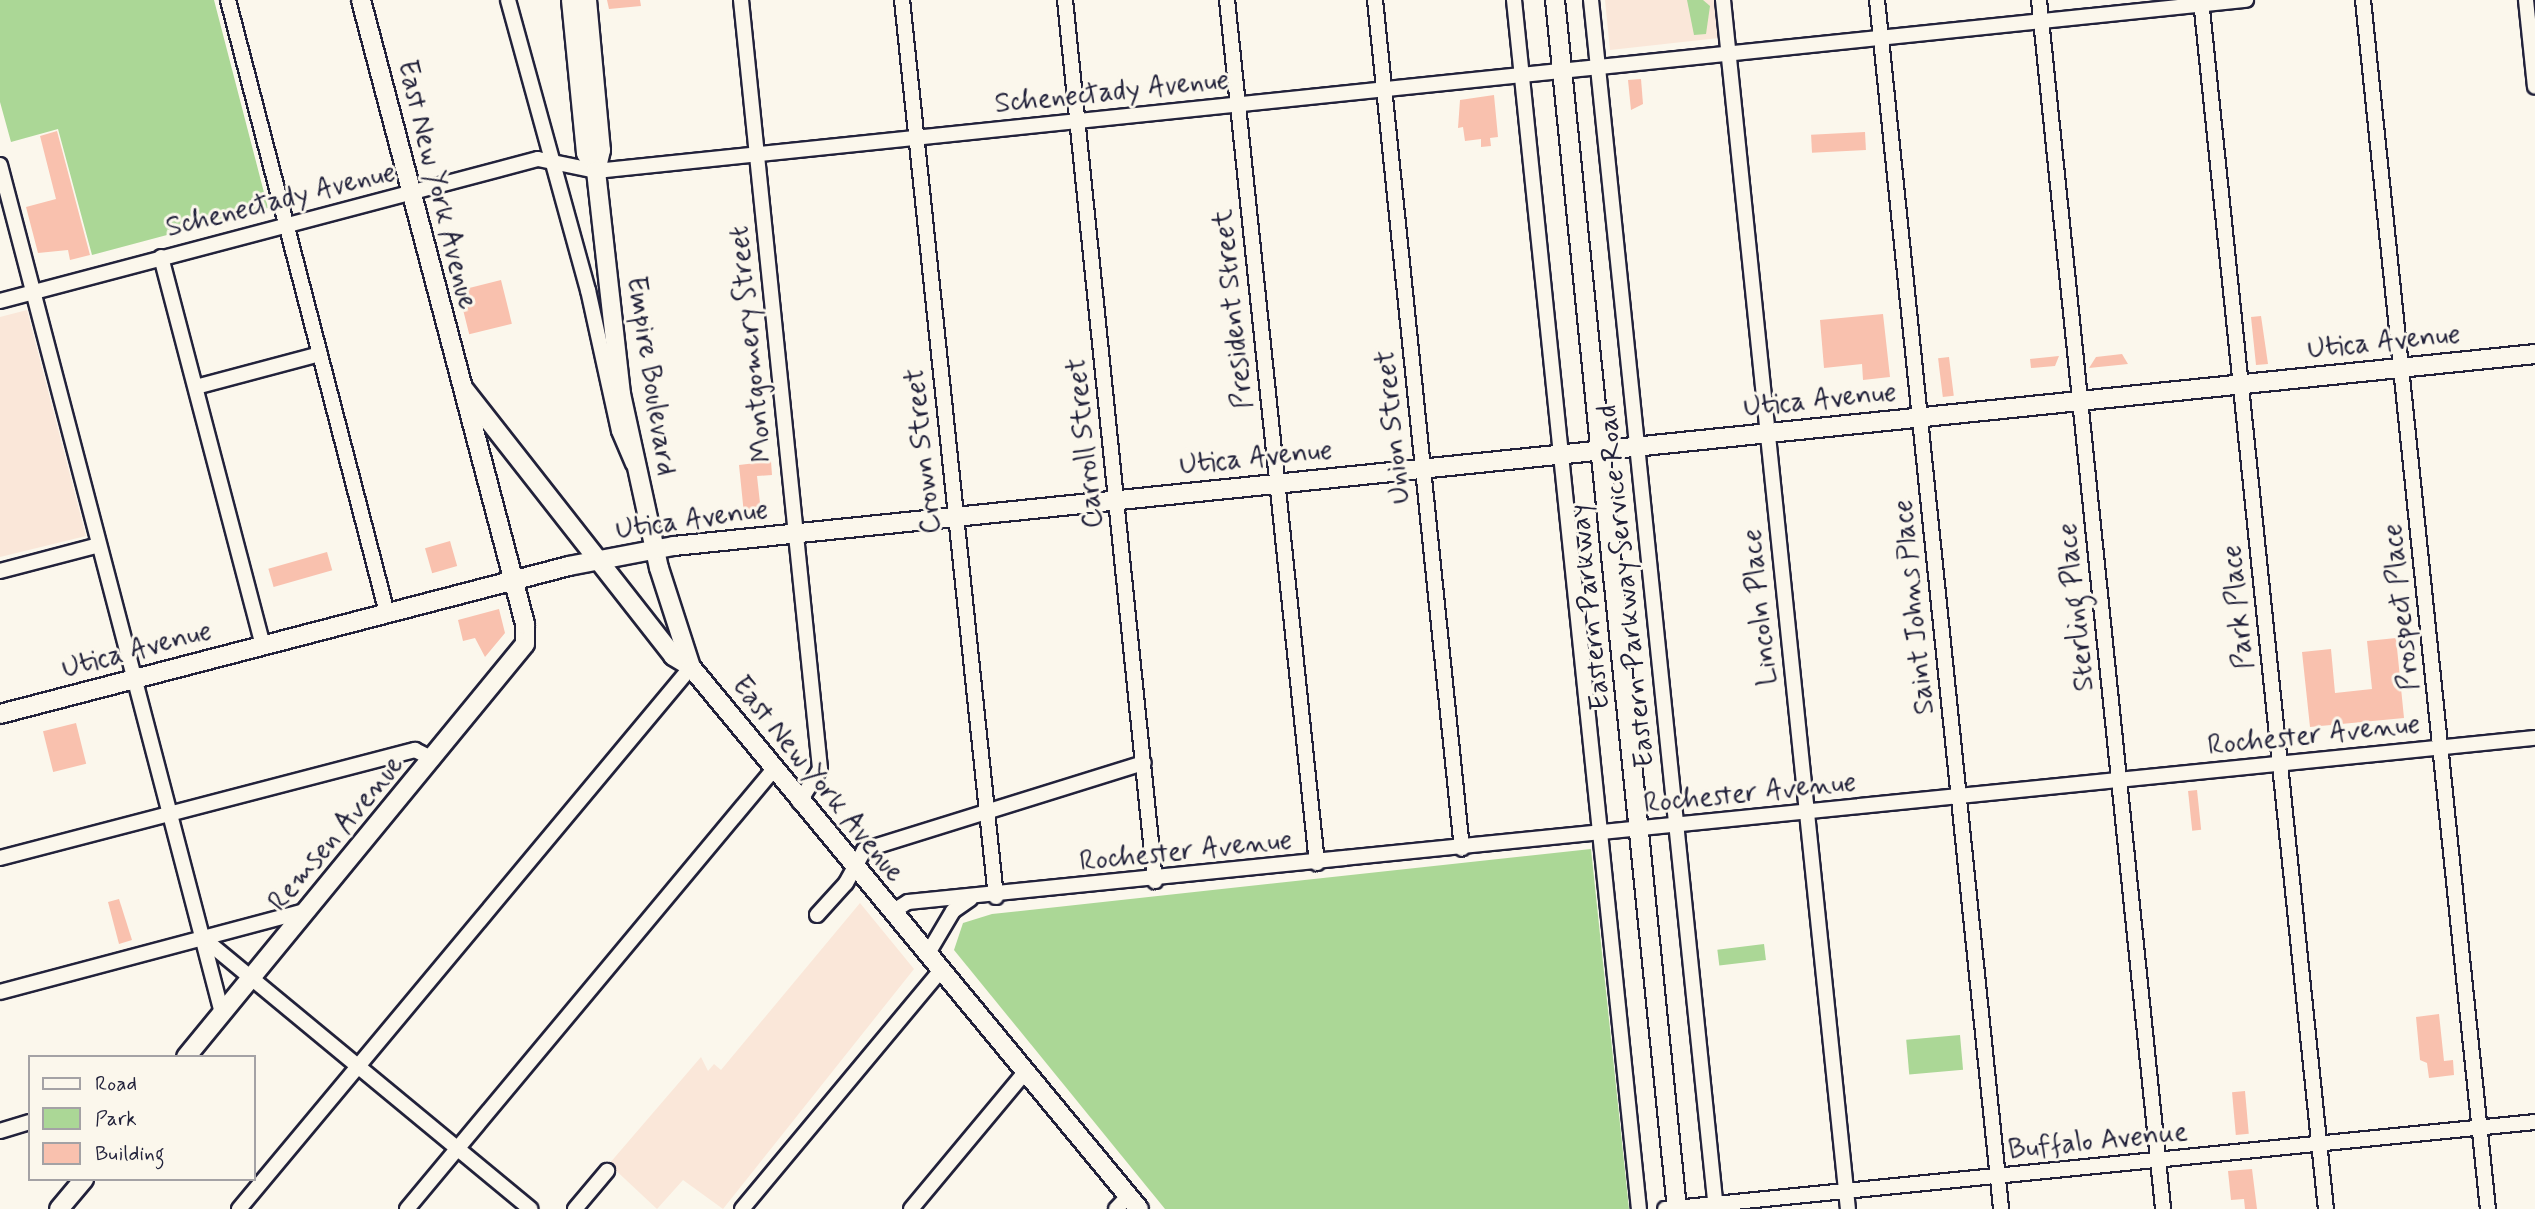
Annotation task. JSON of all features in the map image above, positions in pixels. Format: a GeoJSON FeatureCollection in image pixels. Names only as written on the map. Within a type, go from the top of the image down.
{"type":"FeatureCollection","features":[{"type":"Feature","properties":{"kind":"main road","name":"East New York Avenue"},"geometry":{"type":"LineString","coordinates":[[361,0],[513,581],[525,643]]}},
{"type":"Feature","properties":{"kind":"main road","name":"Empire Boulevard"},"geometry":{"type":"LineString","coordinates":[[571,0],[586,153],[596,171]]}},
{"type":"Feature","properties":{"kind":"main road","name":"Empire Boulevard"},"geometry":{"type":"LineString","coordinates":[[587,0],[601,150],[596,171],[634,466],[655,549],[691,667]]}},
{"type":"Feature","properties":{"kind":"main road","name":"Eastern Parkway"},"geometry":{"type":"LineString","coordinates":[[1555,0],[1641,830],[1673,1209]]}},
{"type":"Feature","properties":{"kind":"main road","name":"Utica Avenue"},"geometry":{"type":"LineString","coordinates":[[0,714],[513,581],[655,549],[956,515],[2535,354]]}},
{"type":"Feature","properties":{"kind":"main road","name":"East New York Avenue"},"geometry":{"type":"LineString","coordinates":[[460,383],[673,656],[691,667],[799,802],[1025,1072],[1128,1205]]}},
{"type":"Feature","properties":{"kind":"main road","name":"Remsen Avenue"},"geometry":{"type":"LineString","coordinates":[[188,1055],[433,759],[525,643]]}},
{"type":"Feature","properties":{"kind":"main road"},"geometry":{"type":"LineString","coordinates":[[59,1209],[82,1181]]}},
{"type":"Feature","properties":{"kind":"street"},"geometry":{"type":"LineString","coordinates":[[228,0],[387,613]]}},
{"type":"Feature","properties":{"kind":"street"},"geometry":{"type":"LineString","coordinates":[[508,0],[552,158],[619,431],[634,466]]}},
{"type":"Feature","properties":{"kind":"street","name":"Montgomery Street"},"geometry":{"type":"LineString","coordinates":[[741,0],[820,769],[799,802]]}},
{"type":"Feature","properties":{"kind":"street","name":"Crown Street"},"geometry":{"type":"LineString","coordinates":[[902,0],[996,897]]}},
{"type":"Feature","properties":{"kind":"street","name":"Carroll Street"},"geometry":{"type":"LineString","coordinates":[[1065,0],[1156,881]]}},
{"type":"Feature","properties":{"kind":"street","name":"President Street"},"geometry":{"type":"LineString","coordinates":[[1227,0],[1317,863]]}},
{"type":"Feature","properties":{"kind":"street","name":"Union Street"},"geometry":{"type":"LineString","coordinates":[[1374,0],[1462,849]]}},
{"type":"Feature","properties":{"kind":"street","name":"Eastern Parkway Service Road"},"geometry":{"type":"LineString","coordinates":[[1514,0],[1639,1209]]}},
{"type":"Feature","properties":{"kind":"street","name":"Eastern Parkway Service Road"},"geometry":{"type":"LineString","coordinates":[[1591,0],[1716,1207]]}},
{"type":"Feature","properties":{"kind":"street","name":"Lincoln Place"},"geometry":{"type":"LineString","coordinates":[[1723,0],[1848,1209]]}},
{"type":"Feature","properties":{"kind":"street","name":"Saint Johns Place"},"geometry":{"type":"LineString","coordinates":[[1877,0],[2001,1209]]}},
{"type":"Feature","properties":{"kind":"street","name":"Sterling Place"},"geometry":{"type":"LineString","coordinates":[[2039,0],[2164,1209]]}},
{"type":"Feature","properties":{"kind":"street","name":"Schenectady Avenue"},"geometry":{"type":"LineString","coordinates":[[0,301],[411,192],[552,158],[596,171],[1598,68],[2201,2],[2246,0]]}},
{"type":"Feature","properties":{"kind":"street","name":"Prospect Place"},"geometry":{"type":"LineString","coordinates":[[2363,0],[2488,1209]]}},
{"type":"Feature","properties":{"kind":"street"},"geometry":{"type":"LineString","coordinates":[[2526,0],[2535,87]]}},
{"type":"Feature","properties":{"kind":"street","name":"Park Place"},"geometry":{"type":"LineString","coordinates":[[2201,2],[2326,1209]]}},
{"type":"Feature","properties":{"kind":"street"},"geometry":{"type":"LineString","coordinates":[[0,165],[222,1013]]}},
{"type":"Feature","properties":{"kind":"street"},"geometry":{"type":"LineString","coordinates":[[161,257],[263,645]]}},
{"type":"Feature","properties":{"kind":"street"},"geometry":{"type":"LineString","coordinates":[[196,387],[320,354]]}},
{"type":"Feature","properties":{"kind":"street"},"geometry":{"type":"LineString","coordinates":[[0,571],[99,545]]}},
{"type":"Feature","properties":{"kind":"street"},"geometry":{"type":"LineString","coordinates":[[239,1209],[691,667]]}},
{"type":"Feature","properties":{"kind":"street","name":"Rochester Avenue"},"geometry":{"type":"LineString","coordinates":[[892,912],[908,902],[970,900],[2535,738]]}},
{"type":"Feature","properties":{"kind":"street"},"geometry":{"type":"LineString","coordinates":[[0,858],[415,750],[433,759]]}},
{"type":"Feature","properties":{"kind":"street"},"geometry":{"type":"LineString","coordinates":[[817,915],[854,868],[864,850],[1144,762]]}},
{"type":"Feature","properties":{"kind":"street"},"geometry":{"type":"LineString","coordinates":[[407,1209],[773,770]]}},
{"type":"Feature","properties":{"kind":"street"},"geometry":{"type":"LineString","coordinates":[[927,955],[953,911],[970,900]]}},
{"type":"Feature","properties":{"kind":"street"},"geometry":{"type":"LineString","coordinates":[[0,992],[308,910]]}},
{"type":"Feature","properties":{"kind":"street"},"geometry":{"type":"LineString","coordinates":[[203,938],[253,976],[531,1209]]}},
{"type":"Feature","properties":{"kind":"street"},"geometry":{"type":"LineString","coordinates":[[742,1209],[940,971]]}},
{"type":"Feature","properties":{"kind":"street"},"geometry":{"type":"LineString","coordinates":[[911,1209],[1025,1072]]}},
{"type":"Feature","properties":{"kind":"street","name":"Buffalo Avenue"},"geometry":{"type":"LineString","coordinates":[[1673,1209],[1716,1207],[2535,1122]]}},
{"type":"Feature","properties":{"kind":"street"},"geometry":{"type":"LineString","coordinates":[[0,1131],[28,1123]]}},
{"type":"Feature","properties":{"kind":"street"},"geometry":{"type":"LineString","coordinates":[[575,1209],[607,1171]]}},
{"type":"Feature","properties":{"kind":"shaded area"},"geometry":{"type":"Polygon","coordinates":[[[1605,0],[1715,0],[1719,38],[1610,50],[1605,0]]]}},
{"type":"Feature","properties":{"kind":"shaded area"},"geometry":{"type":"Polygon","coordinates":[[[27,310],[86,536],[0,557],[0,317],[27,310]]]}},
{"type":"Feature","properties":{"kind":"shaded area"},"geometry":{"type":"Polygon","coordinates":[[[860,903],[914,969],[723,1209],[683,1180],[657,1209],[609,1164],[701,1057],[708,1071],[714,1064],[721,1070],[860,903]]]}},
{"type":"Feature","properties":{"kind":"green space"},"geometry":{"type":"Polygon","coordinates":[[[0,0],[214,0],[268,208],[92,255],[58,129],[11,142],[0,102],[0,0]]]}},
{"type":"Feature","properties":{"kind":"green space"},"geometry":{"type":"Polygon","coordinates":[[[1687,0],[1703,0],[1710,6],[1706,34],[1694,35],[1687,0]]]}},
{"type":"Feature","properties":{"kind":"green space"},"geometry":{"type":"Polygon","coordinates":[[[1591,849],[1629,1209],[1165,1209],[954,950],[963,923],[992,914],[1591,849]]]}},
{"type":"Feature","properties":{"kind":"green space"},"geometry":{"type":"Polygon","coordinates":[[[1764,944],[1766,960],[1719,966],[1717,950],[1764,944]]]}},
{"type":"Feature","properties":{"kind":"green space"},"geometry":{"type":"Polygon","coordinates":[[[1960,1035],[1963,1070],[1909,1075],[1906,1040],[1960,1035]]]}},
{"type":"Feature","properties":{"kind":"building"},"geometry":{"type":"Polygon","coordinates":[[[607,0],[640,0],[641,6],[609,9],[607,0]]]}},
{"type":"Feature","properties":{"kind":"building"},"geometry":{"type":"Polygon","coordinates":[[[1641,79],[1643,104],[1631,110],[1628,80],[1641,79]]]}},
{"type":"Feature","properties":{"kind":"building"},"geometry":{"type":"Polygon","coordinates":[[[1494,95],[1498,137],[1490,138],[1491,146],[1481,147],[1481,139],[1465,141],[1463,127],[1458,128],[1460,100],[1494,95]]]}},
{"type":"Feature","properties":{"kind":"building"},"geometry":{"type":"Polygon","coordinates":[[[57,131],[90,255],[70,260],[68,250],[38,253],[26,207],[56,199],[40,136],[57,131]]]}},
{"type":"Feature","properties":{"kind":"building"},"geometry":{"type":"Polygon","coordinates":[[[1865,132],[1866,150],[1812,153],[1811,135],[1865,132]]]}},
{"type":"Feature","properties":{"kind":"building"},"geometry":{"type":"Polygon","coordinates":[[[501,280],[512,324],[469,334],[458,291],[501,280]]]}},
{"type":"Feature","properties":{"kind":"building"},"geometry":{"type":"Polygon","coordinates":[[[1883,314],[1890,377],[1863,380],[1862,364],[1824,368],[1820,320],[1883,314]]]}},
{"type":"Feature","properties":{"kind":"building"},"geometry":{"type":"Polygon","coordinates":[[[2261,316],[2268,364],[2256,365],[2251,317],[2261,316]]]}},
{"type":"Feature","properties":{"kind":"building"},"geometry":{"type":"Polygon","coordinates":[[[2122,354],[2128,364],[2089,368],[2096,357],[2122,354]]]}},
{"type":"Feature","properties":{"kind":"building"},"geometry":{"type":"Polygon","coordinates":[[[2059,356],[2055,366],[2031,368],[2030,359],[2059,356]]]}},
{"type":"Feature","properties":{"kind":"building"},"geometry":{"type":"Polygon","coordinates":[[[1949,357],[1954,396],[1943,397],[1938,358],[1949,357]]]}},
{"type":"Feature","properties":{"kind":"building"},"geometry":{"type":"Polygon","coordinates":[[[771,461],[772,475],[757,476],[761,512],[744,514],[739,465],[771,461]]]}},
{"type":"Feature","properties":{"kind":"building"},"geometry":{"type":"Polygon","coordinates":[[[450,541],[457,566],[432,573],[425,548],[450,541]]]}},
{"type":"Feature","properties":{"kind":"building"},"geometry":{"type":"Polygon","coordinates":[[[327,552],[332,570],[274,587],[268,569],[327,552]]]}},
{"type":"Feature","properties":{"kind":"building"},"geometry":{"type":"Polygon","coordinates":[[[499,609],[505,633],[485,657],[475,638],[463,641],[458,620],[499,609]]]}},
{"type":"Feature","properties":{"kind":"building"},"geometry":{"type":"Polygon","coordinates":[[[2396,638],[2404,718],[2310,727],[2302,652],[2331,649],[2335,693],[2372,689],[2367,641],[2396,638]]]}},
{"type":"Feature","properties":{"kind":"building"},"geometry":{"type":"Polygon","coordinates":[[[76,723],[86,764],[53,772],[43,731],[76,723]]]}},
{"type":"Feature","properties":{"kind":"building"},"geometry":{"type":"Polygon","coordinates":[[[2197,790],[2201,830],[2192,831],[2188,791],[2197,790]]]}},
{"type":"Feature","properties":{"kind":"building"},"geometry":{"type":"Polygon","coordinates":[[[119,899],[132,940],[119,944],[108,902],[119,899]]]}},
{"type":"Feature","properties":{"kind":"building"},"geometry":{"type":"Polygon","coordinates":[[[2439,1014],[2444,1061],[2453,1060],[2454,1075],[2429,1078],[2427,1063],[2420,1060],[2416,1017],[2439,1014]]]}},
{"type":"Feature","properties":{"kind":"building"},"geometry":{"type":"Polygon","coordinates":[[[2245,1091],[2249,1134],[2236,1135],[2232,1092],[2245,1091]]]}},
{"type":"Feature","properties":{"kind":"building"},"geometry":{"type":"Polygon","coordinates":[[[2252,1169],[2257,1209],[2245,1209],[2244,1199],[2231,1200],[2228,1171],[2252,1169]]]}}]}
